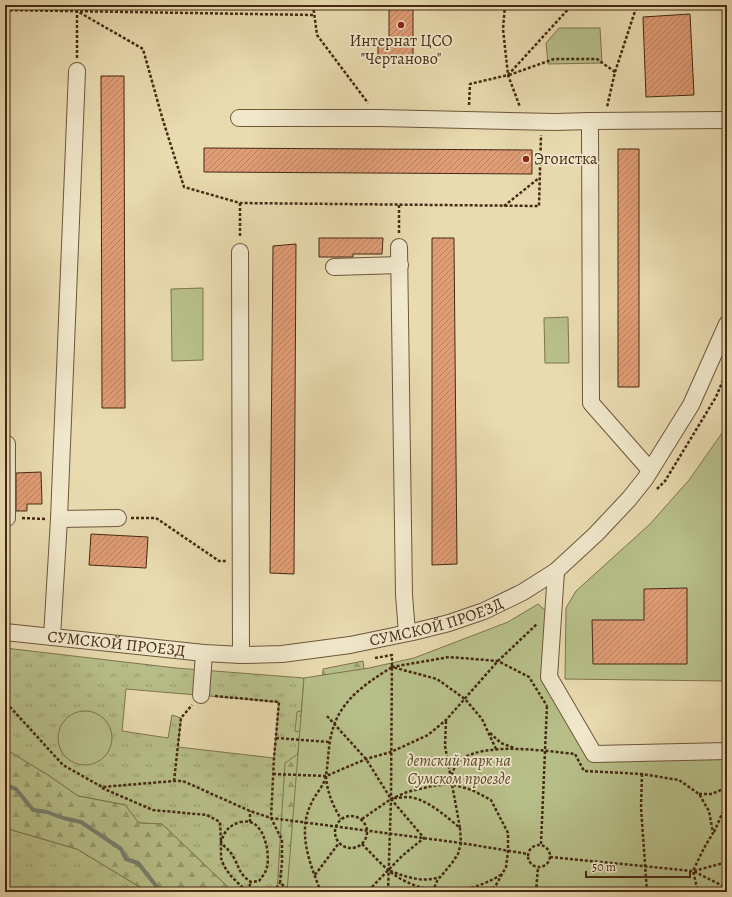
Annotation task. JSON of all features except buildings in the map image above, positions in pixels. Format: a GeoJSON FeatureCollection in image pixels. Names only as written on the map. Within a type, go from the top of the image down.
{"type":"FeatureCollection","features":[{"type":"Feature","properties":{"kind":"street"},"geometry":{"type":"LineString","coordinates":[[52,637],[59,519],[76,71]]}},
{"type":"Feature","properties":{"kind":"street"},"geometry":{"type":"LineString","coordinates":[[239,118],[379,118],[542,122],[727,120]]}},
{"type":"Feature","properties":{"kind":"street"},"geometry":{"type":"LineString","coordinates":[[590,121],[591,403],[650,470]]}},
{"type":"Feature","properties":{"kind":"street"},"geometry":{"type":"LineString","coordinates":[[399,248],[404,595],[407,633]]}},
{"type":"Feature","properties":{"kind":"street"},"geometry":{"type":"LineString","coordinates":[[240,252],[241,655]]}},
{"type":"Feature","properties":{"kind":"street"},"geometry":{"type":"LineString","coordinates":[[334,267],[400,265]]}},
{"type":"Feature","properties":{"kind":"street","name":"СУМСКОЙ ПРОЕЗД"},"geometry":{"type":"LineString","coordinates":[[5,632],[204,653],[241,655],[282,654],[350,645],[407,633],[449,623],[484,610],[523,592],[556,571],[596,534],[629,499],[650,470],[691,405],[727,324]]}},
{"type":"Feature","properties":{"kind":"street"},"geometry":{"type":"LineString","coordinates":[[6,444],[6,518]]}},
{"type":"Feature","properties":{"kind":"street"},"geometry":{"type":"LineString","coordinates":[[59,519],[118,518]]}},
{"type":"Feature","properties":{"kind":"street"},"geometry":{"type":"LineString","coordinates":[[556,571],[549,677],[594,754],[727,751]]}},
{"type":"Feature","properties":{"kind":"street"},"geometry":{"type":"LineString","coordinates":[[201,695],[204,653]]}},
{"type":"Feature","properties":{"kind":"path"},"geometry":{"type":"LineString","coordinates":[[313,5],[317,35],[379,118]]}},
{"type":"Feature","properties":{"kind":"path"},"geometry":{"type":"LineString","coordinates":[[505,5],[503,29],[508,75],[525,121]]}},
{"type":"Feature","properties":{"kind":"path"},"geometry":{"type":"LineString","coordinates":[[508,75],[572,5]]}},
{"type":"Feature","properties":{"kind":"path"},"geometry":{"type":"LineString","coordinates":[[610,95],[615,72],[637,5]]}},
{"type":"Feature","properties":{"kind":"path"},"geometry":{"type":"LineString","coordinates":[[5,10],[314,15]]}},
{"type":"Feature","properties":{"kind":"path"},"geometry":{"type":"LineString","coordinates":[[76,71],[77,11]]}},
{"type":"Feature","properties":{"kind":"path"},"geometry":{"type":"LineString","coordinates":[[77,11],[143,49],[184,187],[240,203],[539,206],[542,122]]}},
{"type":"Feature","properties":{"kind":"path"},"geometry":{"type":"LineString","coordinates":[[469,120],[470,84],[508,75],[554,59],[597,59],[615,72]]}},
{"type":"Feature","properties":{"kind":"path"},"geometry":{"type":"LineString","coordinates":[[504,206],[540,178]]}},
{"type":"Feature","properties":{"kind":"path"},"geometry":{"type":"LineString","coordinates":[[240,203],[240,252]]}},
{"type":"Feature","properties":{"kind":"path"},"geometry":{"type":"LineString","coordinates":[[399,205],[399,248]]}},
{"type":"Feature","properties":{"kind":"path"},"geometry":{"type":"LineString","coordinates":[[6,518],[59,519]]}},
{"type":"Feature","properties":{"kind":"path"},"geometry":{"type":"LineString","coordinates":[[118,518],[156,518],[219,561],[241,560]]}},
{"type":"Feature","properties":{"kind":"path"},"geometry":{"type":"LineString","coordinates":[[273,774],[326,776],[366,759],[391,752],[428,735],[446,720],[498,661],[554,608]]}},
{"type":"Feature","properties":{"kind":"path"},"geometry":{"type":"LineString","coordinates":[[375,658],[392,655],[391,798],[388,892]]}},
{"type":"Feature","properties":{"kind":"path"},"geometry":{"type":"LineString","coordinates":[[341,819],[335,810],[330,797],[326,776],[329,742],[334,724],[348,699],[369,681],[392,668],[449,657],[498,661],[529,677],[547,706]]}},
{"type":"Feature","properties":{"kind":"path"},"geometry":{"type":"LineString","coordinates":[[392,668],[437,679],[465,699],[482,719],[496,749]]}},
{"type":"Feature","properties":{"kind":"path"},"geometry":{"type":"LineString","coordinates":[[541,844],[544,751],[549,677]]}},
{"type":"Feature","properties":{"kind":"path"},"geometry":{"type":"LineString","coordinates":[[174,781],[181,718],[201,695],[279,702],[271,818],[282,840],[282,862],[280,883],[273,892]]}},
{"type":"Feature","properties":{"kind":"path"},"geometry":{"type":"LineString","coordinates":[[5,705],[11,708],[63,765],[102,787],[153,810],[206,815],[220,822],[221,858],[224,866],[230,876],[247,892],[250,882]]}},
{"type":"Feature","properties":{"kind":"path"},"geometry":{"type":"LineString","coordinates":[[327,716],[366,759],[391,798],[424,838]]}},
{"type":"Feature","properties":{"kind":"path"},"geometry":{"type":"LineString","coordinates":[[433,892],[437,881],[458,854],[461,843],[460,828],[445,746],[446,720]]}},
{"type":"Feature","properties":{"kind":"path"},"geometry":{"type":"LineString","coordinates":[[487,730],[501,743],[516,750]]}},
{"type":"Feature","properties":{"kind":"path"},"geometry":{"type":"LineString","coordinates":[[276,738],[329,742]]}},
{"type":"Feature","properties":{"kind":"path"},"geometry":{"type":"LineString","coordinates":[[450,780],[458,761],[469,755],[496,749],[575,754],[584,771],[642,774],[679,780],[699,794],[709,811],[713,833]]}},
{"type":"Feature","properties":{"kind":"path"},"geometry":{"type":"LineString","coordinates":[[642,774],[641,808],[647,892]]}},
{"type":"Feature","properties":{"kind":"path"},"geometry":{"type":"LineString","coordinates":[[321,892],[304,838],[305,823],[310,805],[326,776]]}},
{"type":"Feature","properties":{"kind":"path"},"geometry":{"type":"LineString","coordinates":[[102,787],[183,781],[250,811],[271,818],[461,843],[528,854]]}},
{"type":"Feature","properties":{"kind":"path"},"geometry":{"type":"LineString","coordinates":[[362,819],[391,798],[407,792],[451,784],[472,790],[491,800],[508,833],[508,851],[506,867],[496,885],[489,892]]}},
{"type":"Feature","properties":{"kind":"path"},"geometry":{"type":"LineString","coordinates":[[699,794],[712,794],[727,787]]}},
{"type":"Feature","properties":{"kind":"path"},"geometry":{"type":"LineString","coordinates":[[391,798],[410,797],[425,803],[439,811],[460,828]]}},
{"type":"Feature","properties":{"kind":"path"},"geometry":{"type":"LineString","coordinates":[[698,892],[693,872],[727,803]]}},
{"type":"Feature","properties":{"kind":"path"},"geometry":{"type":"LineString","coordinates":[[250,811],[250,822]]}},
{"type":"Feature","properties":{"kind":"path"},"geometry":{"type":"LineString","coordinates":[[355,815],[362,819],[368,831],[366,840],[355,848],[346,848],[339,844],[336,839],[335,827],[337,822],[341,819],[345,816],[355,815]]}},
{"type":"Feature","properties":{"kind":"path"},"geometry":{"type":"LineString","coordinates":[[240,822],[250,822],[256,826],[263,835],[267,845],[268,857],[267,867],[259,881],[250,882],[243,877],[234,858],[221,842],[227,829],[231,826],[240,822]]}},
{"type":"Feature","properties":{"kind":"path"},"geometry":{"type":"LineString","coordinates":[[367,892],[402,856],[424,838]]}},
{"type":"Feature","properties":{"kind":"path"},"geometry":{"type":"LineString","coordinates":[[315,875],[339,844]]}},
{"type":"Feature","properties":{"kind":"path"},"geometry":{"type":"LineString","coordinates":[[362,844],[388,870],[402,880],[419,888],[433,892],[457,892],[494,879],[502,874]]}},
{"type":"Feature","properties":{"kind":"path"},"geometry":{"type":"LineString","coordinates":[[541,844],[548,848],[550,857],[546,864],[538,867],[530,863],[528,854],[532,847],[541,844]]}},
{"type":"Feature","properties":{"kind":"path"},"geometry":{"type":"LineString","coordinates":[[550,857],[693,872],[727,888]]}},
{"type":"Feature","properties":{"kind":"path"},"geometry":{"type":"LineString","coordinates":[[693,872],[727,862]]}},
{"type":"Feature","properties":{"kind":"path"},"geometry":{"type":"LineString","coordinates":[[536,892],[538,867]]}},
{"type":"Feature","properties":{"kind":"path"},"geometry":{"type":"LineString","coordinates":[[388,870],[414,879],[430,879],[441,876]]}},
{"type":"Feature","properties":{"kind":"path"},"geometry":{"type":"LineString","coordinates":[[280,883],[292,892]]}},
{"type":"Feature","properties":{"kind":"green space"},"geometry":{"type":"Polygon","coordinates":[[[559,28],[600,28],[602,63],[548,64],[546,43],[559,28]]]}},
{"type":"Feature","properties":{"kind":"green space"},"geometry":{"type":"Polygon","coordinates":[[[203,288],[203,360],[172,361],[171,289],[203,288]]]}},
{"type":"Feature","properties":{"kind":"green space"},"geometry":{"type":"Polygon","coordinates":[[[568,317],[569,363],[545,363],[544,318],[568,317]]]}},
{"type":"Feature","properties":{"kind":"green space"},"geometry":{"type":"Polygon","coordinates":[[[727,426],[727,681],[565,679],[566,608],[576,591],[650,524],[689,480],[727,426]]]}},
{"type":"Feature","properties":{"kind":"green space","name":"детский парк на Сумском проезде"},"geometry":{"type":"Polygon","coordinates":[[[538,604],[546,611],[544,671],[590,758],[727,756],[727,892],[287,892],[304,678],[369,668],[414,658],[508,622],[538,604]]]}},
{"type":"Feature","properties":{"kind":"green space"},"geometry":{"type":"Polygon","coordinates":[[[5,648],[176,668],[304,678],[287,892],[233,892],[162,824],[138,823],[125,805],[78,796],[48,775],[9,752],[5,739],[5,648]],[[126,689],[122,731],[168,738],[172,715],[181,718],[178,747],[274,758],[279,702],[126,689]]]}},
{"type":"Feature","properties":{"kind":"green space"},"geometry":{"type":"Polygon","coordinates":[[[363,661],[365,675],[322,682],[323,669],[363,661]]]}},
{"type":"Feature","properties":{"kind":"green space"},"geometry":{"type":"Polygon","coordinates":[[[312,708],[313,734],[295,731],[297,712],[312,708]]]}},
{"type":"Feature","properties":{"kind":"green space"},"geometry":{"type":"Polygon","coordinates":[[[85,711],[95,713],[104,719],[110,728],[112,738],[110,748],[104,757],[95,763],[85,765],[75,763],[66,757],[60,748],[58,738],[60,728],[66,719],[75,713],[85,711]]]}},
{"type":"Feature","properties":{"kind":"green space"},"geometry":{"type":"Polygon","coordinates":[[[5,739],[10,752],[48,775],[78,796],[125,805],[139,823],[162,824],[233,892],[148,892],[77,849],[5,828],[5,739]]]}},
{"type":"Feature","properties":{"kind":"green space"},"geometry":{"type":"Polygon","coordinates":[[[316,741],[320,892],[277,892],[285,763],[316,741]]]}},
{"type":"Feature","properties":{"kind":"green space"},"geometry":{"type":"Polygon","coordinates":[[[5,828],[77,849],[148,892],[5,892],[5,828]]]}},
{"type":"Feature","properties":{"kind":"waterway"},"geometry":{"type":"LineString","coordinates":[[5,785],[16,789],[33,810],[47,812],[63,818],[81,822],[121,849],[126,859],[138,863],[161,892]]}},
{"type":"Feature","properties":{"kind":"place","name":"Интернат ЦСО \"Чертаново\""},"geometry":{"type":"Point","coordinates":[401,25]}},
{"type":"Feature","properties":{"kind":"place","name":"Эгоистка"},"geometry":{"type":"Point","coordinates":[526,159]}}]}
